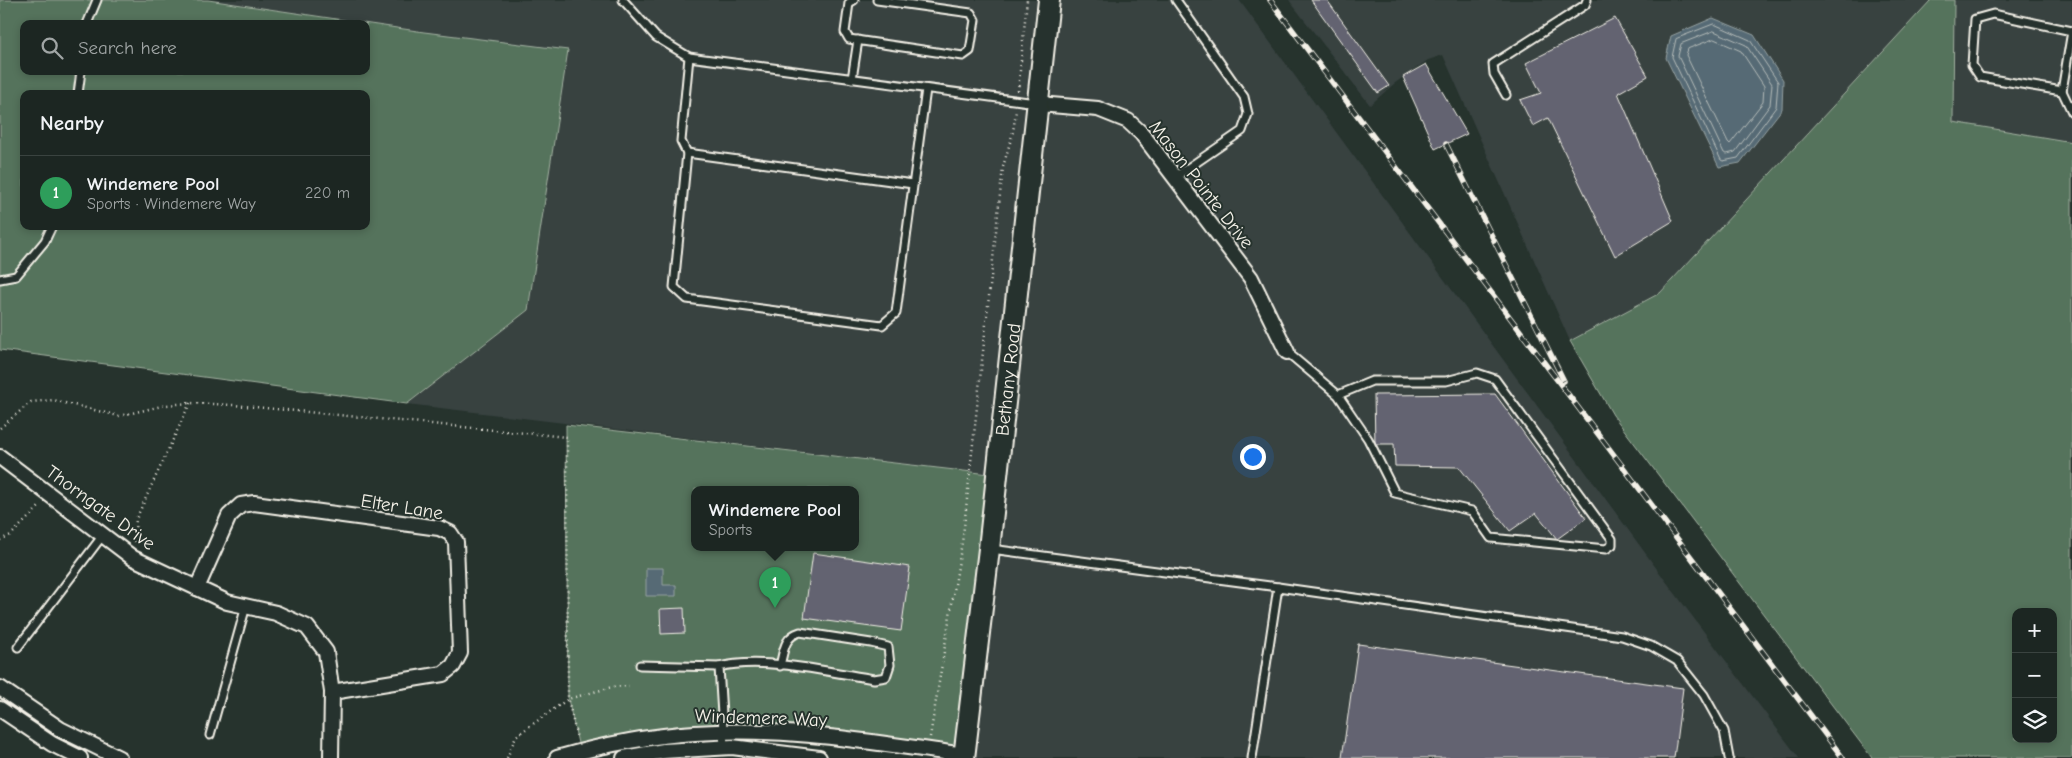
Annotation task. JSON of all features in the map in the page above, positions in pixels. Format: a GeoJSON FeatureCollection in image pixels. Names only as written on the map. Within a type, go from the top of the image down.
{"type":"FeatureCollection","features":[{"type":"Feature","properties":{"kind":"main road","name":"Bethany Road"},"geometry":{"type":"LineString","coordinates":[[964,757],[1039,104],[1049,0]]}},
{"type":"Feature","properties":{"kind":"street","name":"Mason Pointe Drive"},"geometry":{"type":"LineString","coordinates":[[1039,104],[1098,109],[1128,121],[1142,134],[1251,278],[1287,352]]}},
{"type":"Feature","properties":{"kind":"street","name":"Thorngate Drive"},"geometry":{"type":"LineString","coordinates":[[0,457],[133,558],[227,602],[276,613],[307,627],[326,652],[332,692],[331,758]]}},
{"type":"Feature","properties":{"kind":"street","name":"Elter Lane"},"geometry":{"type":"LineString","coordinates":[[197,588],[230,516],[241,505],[263,504],[439,528],[450,533],[456,542],[460,653],[453,666],[443,674],[332,692]]}},
{"type":"Feature","properties":{"kind":"street"},"geometry":{"type":"LineString","coordinates":[[0,688],[60,728],[119,758]]}},
{"type":"Feature","properties":{"kind":"street"},"geometry":{"type":"LineString","coordinates":[[0,709],[52,744],[80,758]]}},
{"type":"Feature","properties":{"kind":"street","name":"Windemere Way"},"geometry":{"type":"LineString","coordinates":[[557,758],[614,743],[658,736],[724,732],[782,733],[838,738],[964,757]]}},
{"type":"Feature","properties":{"kind":"street","name":"Windemere Way"},"geometry":{"type":"LineString","coordinates":[[624,758],[664,751],[724,748],[819,758]]}},
{"type":"Feature","properties":{"kind":"lane"},"geometry":{"type":"LineString","coordinates":[[89,20],[97,0]]}},
{"type":"Feature","properties":{"kind":"lane"},"geometry":{"type":"LineString","coordinates":[[623,0],[656,37],[689,57],[1039,104]]}},
{"type":"Feature","properties":{"kind":"lane"},"geometry":{"type":"LineString","coordinates":[[854,0],[849,3],[845,32],[849,39],[963,56],[970,51],[975,20],[971,13],[877,0]]}},
{"type":"Feature","properties":{"kind":"lane"},"geometry":{"type":"LineString","coordinates":[[1175,178],[1242,131],[1248,114],[1244,97],[1176,0]]}},
{"type":"Feature","properties":{"kind":"lane"},"geometry":{"type":"LineString","coordinates":[[1506,95],[1494,74],[1493,64],[1585,5],[1586,0]]}},
{"type":"Feature","properties":{"kind":"lane"},"geometry":{"type":"LineString","coordinates":[[2062,91],[1980,77],[1972,65],[1975,19],[1992,14],[2072,31],[2062,91],[2072,112]]}},
{"type":"Feature","properties":{"kind":"lane"},"geometry":{"type":"LineString","coordinates":[[852,79],[858,40]]}},
{"type":"Feature","properties":{"kind":"lane"},"geometry":{"type":"LineString","coordinates":[[689,57],[681,141],[687,153],[674,287],[687,299],[882,325],[896,313],[926,89]]}},
{"type":"Feature","properties":{"kind":"lane"},"geometry":{"type":"LineString","coordinates":[[79,90],[80,75]]}},
{"type":"Feature","properties":{"kind":"lane"},"geometry":{"type":"LineString","coordinates":[[687,153],[913,184]]}},
{"type":"Feature","properties":{"kind":"lane"},"geometry":{"type":"LineString","coordinates":[[0,279],[16,276],[45,241],[50,230]]}},
{"type":"Feature","properties":{"kind":"lane"},"geometry":{"type":"LineString","coordinates":[[1287,352],[1338,395],[1368,439],[1395,493],[1472,511],[1491,538],[1606,549],[1612,545],[1612,539],[1495,379],[1477,373],[1446,381],[1372,381],[1338,395]]}},
{"type":"Feature","properties":{"kind":"lane"},"geometry":{"type":"LineString","coordinates":[[18,647],[103,535]]}},
{"type":"Feature","properties":{"kind":"lane"},"geometry":{"type":"LineString","coordinates":[[989,549],[1278,587],[1622,636],[1651,646],[1677,661],[1704,695],[1724,732],[1729,758]]}},
{"type":"Feature","properties":{"kind":"lane"},"geometry":{"type":"LineString","coordinates":[[1252,758],[1278,587]]}},
{"type":"Feature","properties":{"kind":"lane"},"geometry":{"type":"LineString","coordinates":[[210,736],[246,606]]}},
{"type":"Feature","properties":{"kind":"lane"},"geometry":{"type":"LineString","coordinates":[[640,665],[719,667],[735,663],[780,666],[800,667],[874,679],[886,677],[890,665],[888,647],[800,632],[791,635],[786,643],[780,666]]}},
{"type":"Feature","properties":{"kind":"lane"},"geometry":{"type":"LineString","coordinates":[[719,667],[724,748]]}},
{"type":"Feature","properties":{"kind":"path"},"geometry":{"type":"LineString","coordinates":[[929,743],[962,536],[1003,167],[1014,132],[1027,0]]}},
{"type":"Feature","properties":{"kind":"path"},"geometry":{"type":"LineString","coordinates":[[0,428],[31,402],[53,400],[119,416],[166,405],[190,403],[244,406],[567,437],[568,699],[580,752]]}},
{"type":"Feature","properties":{"kind":"path"},"geometry":{"type":"LineString","coordinates":[[133,558],[136,519],[190,403]]}},
{"type":"Feature","properties":{"kind":"path"},"geometry":{"type":"LineString","coordinates":[[0,540],[11,535],[51,495]]}},
{"type":"Feature","properties":{"kind":"path"},"geometry":{"type":"LineString","coordinates":[[507,758],[516,736],[568,699],[612,687],[629,686]]}},
{"type":"Feature","properties":{"kind":"shaded area"},"geometry":{"type":"Polygon","coordinates":[[[208,0],[1239,0],[1665,580],[1799,758],[964,758],[997,475],[407,404],[528,310],[424,32],[370,24],[370,20],[343,20],[208,0]]]}},
{"type":"Feature","properties":{"kind":"shaded area"},"geometry":{"type":"Polygon","coordinates":[[[1289,0],[1931,0],[1660,293],[1570,341],[1443,55],[1428,60],[1395,83],[1370,105],[1289,0]]]}},
{"type":"Feature","properties":{"kind":"shaded area"},"geometry":{"type":"Polygon","coordinates":[[[1954,0],[2072,0],[2072,142],[1953,122],[1954,0]]]}},
{"type":"Feature","properties":{"kind":"green space"},"geometry":{"type":"Polygon","coordinates":[[[0,0],[208,0],[343,20],[20,20],[20,75],[370,75],[370,24],[568,50],[528,310],[407,404],[0,350],[0,0]]]}},
{"type":"Feature","properties":{"kind":"green space"},"geometry":{"type":"Polygon","coordinates":[[[1931,0],[1954,0],[1953,122],[2072,142],[2072,758],[1872,758],[1613,415],[1570,341],[1660,293],[1931,0]]]}},
{"type":"Feature","properties":{"kind":"green space"},"geometry":{"type":"Polygon","coordinates":[[[566,425],[998,475],[965,755],[726,732],[580,752],[568,699],[566,425]]]}},
{"type":"Feature","properties":{"kind":"water"},"geometry":{"type":"Polygon","coordinates":[[[1713,18],[1754,35],[1783,80],[1782,109],[1740,163],[1719,167],[1666,58],[1671,36],[1713,18]]]}},
{"type":"Feature","properties":{"kind":"water"},"geometry":{"type":"Polygon","coordinates":[[[646,568],[663,568],[663,585],[676,585],[676,596],[646,596],[646,568]]]}},
{"type":"Feature","properties":{"kind":"building"},"geometry":{"type":"Polygon","coordinates":[[[1311,0],[1327,0],[1389,86],[1378,93],[1311,0]]]}},
{"type":"Feature","properties":{"kind":"building"},"geometry":{"type":"Polygon","coordinates":[[[1615,18],[1648,76],[1618,93],[1673,221],[1615,256],[1548,118],[1533,126],[1520,100],[1541,93],[1526,63],[1615,18]]]}},
{"type":"Feature","properties":{"kind":"building"},"geometry":{"type":"Polygon","coordinates":[[[1426,64],[1467,134],[1435,149],[1403,77],[1426,64]]]}},
{"type":"Feature","properties":{"kind":"building"},"geometry":{"type":"Polygon","coordinates":[[[1495,394],[1586,518],[1557,539],[1536,513],[1510,531],[1459,467],[1395,466],[1394,444],[1375,444],[1374,395],[1495,394]]]}},
{"type":"Feature","properties":{"kind":"building"},"geometry":{"type":"Polygon","coordinates":[[[813,553],[910,567],[901,631],[804,618],[813,553]]]}},
{"type":"Feature","properties":{"kind":"building"},"geometry":{"type":"Polygon","coordinates":[[[684,608],[685,633],[661,634],[660,609],[684,608]]]}},
{"type":"Feature","properties":{"kind":"building"},"geometry":{"type":"Polygon","coordinates":[[[1358,644],[1683,688],[1674,758],[1342,758],[1358,644]]]}},
{"type":"Feature","properties":{"kind":"railway"},"geometry":{"type":"LineString","coordinates":[[1270,0],[1843,758]]}},
{"type":"Feature","properties":{"kind":"railway"},"geometry":{"type":"LineString","coordinates":[[1446,144],[1564,381]]}},
{"type":"Feature","properties":{"kind":"place","name":"Windemere Pool"},"geometry":{"type":"Point","coordinates":[775,608]}}]}
